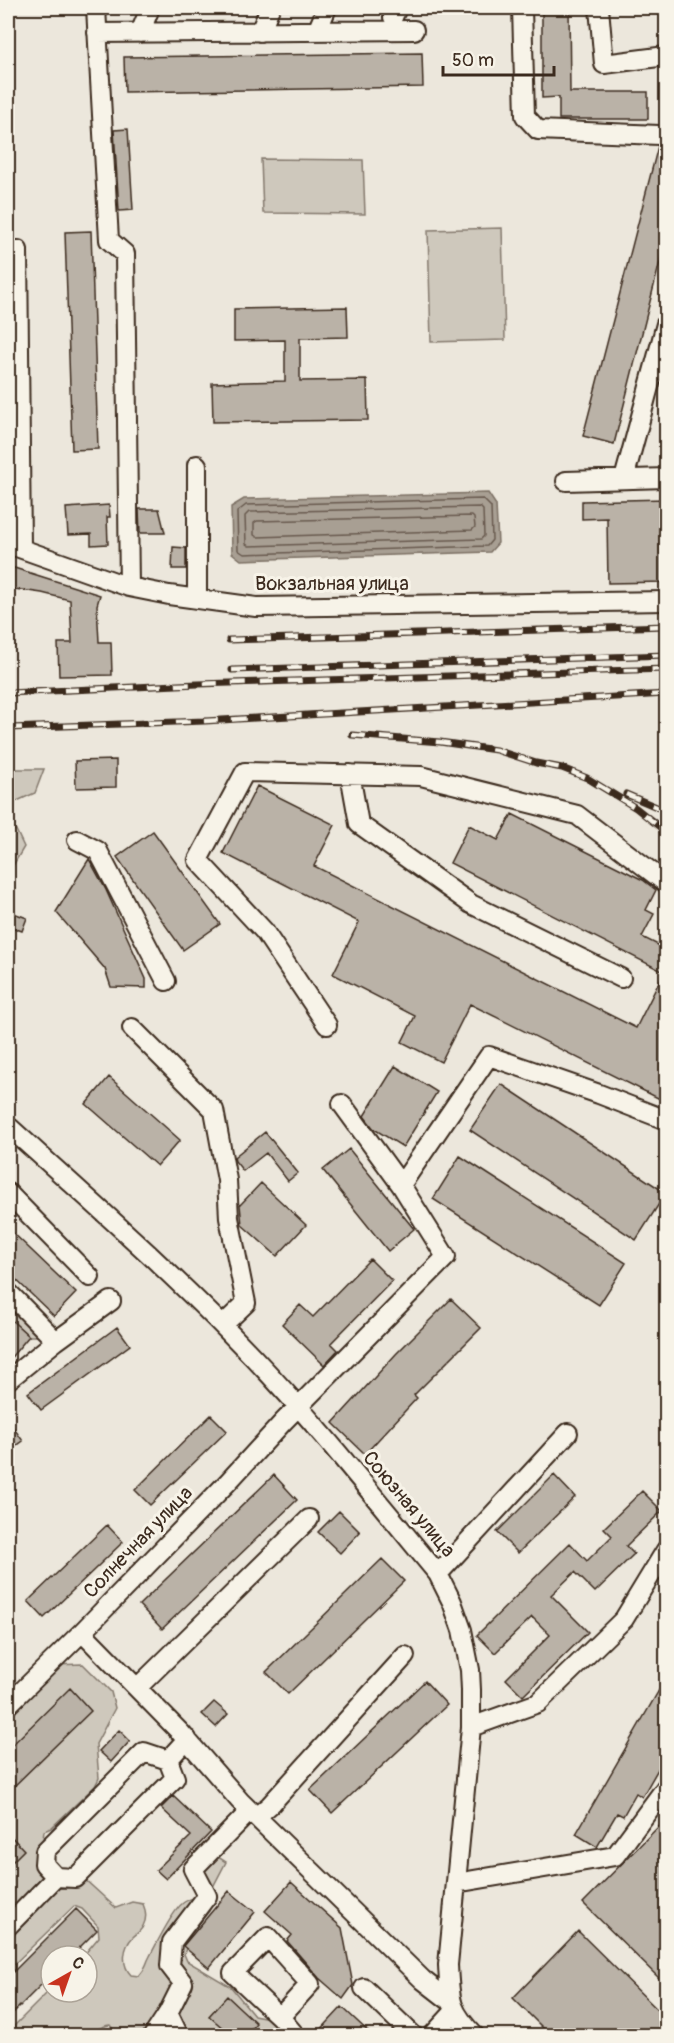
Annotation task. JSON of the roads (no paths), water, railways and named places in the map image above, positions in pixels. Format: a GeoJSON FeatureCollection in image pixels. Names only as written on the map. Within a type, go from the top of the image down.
{"type":"FeatureCollection","features":[{"type":"Feature","properties":{"kind":"street"},"geometry":{"type":"LineString","coordinates":[[96,8],[109,240],[125,254],[129,587]]}},
{"type":"Feature","properties":{"kind":"street"},"geometry":{"type":"LineString","coordinates":[[140,33],[150,8]]}},
{"type":"Feature","properties":{"kind":"street"},"geometry":{"type":"LineString","coordinates":[[260,32],[270,8]]}},
{"type":"Feature","properties":{"kind":"street"},"geometry":{"type":"LineString","coordinates":[[317,31],[327,8]]}},
{"type":"Feature","properties":{"kind":"street"},"geometry":{"type":"LineString","coordinates":[[522,8],[525,116],[538,130],[659,135]]}},
{"type":"Feature","properties":{"kind":"street"},"geometry":{"type":"LineString","coordinates":[[599,8],[604,64],[666,56]]}},
{"type":"Feature","properties":{"kind":"street"},"geometry":{"type":"LineString","coordinates":[[97,33],[414,30]]}},
{"type":"Feature","properties":{"kind":"street"},"geometry":{"type":"LineString","coordinates":[[14,546],[18,250]]}},
{"type":"Feature","properties":{"kind":"street"},"geometry":{"type":"LineString","coordinates":[[624,479],[666,324]]}},
{"type":"Feature","properties":{"kind":"street"},"geometry":{"type":"LineString","coordinates":[[197,465],[197,599]]}},
{"type":"Feature","properties":{"kind":"street"},"geometry":{"type":"LineString","coordinates":[[567,481],[666,478]]}},
{"type":"Feature","properties":{"kind":"street","name":"Вокзальная улица"},"geometry":{"type":"LineString","coordinates":[[14,546],[129,587],[256,607],[666,601]]}},
{"type":"Feature","properties":{"kind":"street"},"geometry":{"type":"LineString","coordinates":[[327,1024],[264,931],[198,860],[245,772],[421,776],[577,815],[666,883]]}},
{"type":"Feature","properties":{"kind":"street"},"geometry":{"type":"LineString","coordinates":[[350,774],[359,824],[471,904],[621,978]]}},
{"type":"Feature","properties":{"kind":"street"},"geometry":{"type":"LineString","coordinates":[[77,840],[98,851],[166,981]]}},
{"type":"Feature","properties":{"kind":"street"},"geometry":{"type":"LineString","coordinates":[[132,1028],[214,1110],[227,1180],[229,1218],[246,1303],[223,1325]]}},
{"type":"Feature","properties":{"kind":"street"},"geometry":{"type":"LineString","coordinates":[[342,1104],[401,1185],[489,1056],[666,1120]]}},
{"type":"Feature","properties":{"kind":"street","name":"Союзная улица"},"geometry":{"type":"LineString","coordinates":[[8,1126],[93,1202],[223,1325],[299,1407],[438,1574],[452,1602],[464,1640],[470,1670],[471,1727],[448,1965],[452,2006]]}},
{"type":"Feature","properties":{"kind":"street","name":"Солнечная улица"},"geometry":{"type":"LineString","coordinates":[[8,1705],[82,1632],[446,1257],[401,1185]]}},
{"type":"Feature","properties":{"kind":"street"},"geometry":{"type":"LineString","coordinates":[[8,1193],[90,1277]]}},
{"type":"Feature","properties":{"kind":"street"},"geometry":{"type":"LineString","coordinates":[[8,1292],[56,1341]]}},
{"type":"Feature","properties":{"kind":"street"},"geometry":{"type":"LineString","coordinates":[[8,1380],[111,1301]]}},
{"type":"Feature","properties":{"kind":"street"},"geometry":{"type":"LineString","coordinates":[[438,1574],[568,1433]]}},
{"type":"Feature","properties":{"kind":"street"},"geometry":{"type":"LineString","coordinates":[[137,1688],[309,1519]]}},
{"type":"Feature","properties":{"kind":"street"},"geometry":{"type":"LineString","coordinates":[[471,1727],[538,1703],[624,1619],[666,1550]]}},
{"type":"Feature","properties":{"kind":"street"},"geometry":{"type":"LineString","coordinates":[[82,1632],[187,1740],[253,1814],[452,2006],[475,2036]]}},
{"type":"Feature","properties":{"kind":"street"},"geometry":{"type":"LineString","coordinates":[[153,2036],[183,1983],[171,1966],[172,1942],[207,1896],[193,1869],[253,1814],[270,1805],[405,1656]]}},
{"type":"Feature","properties":{"kind":"street"},"geometry":{"type":"LineString","coordinates":[[168,1760],[187,1740]]}},
{"type":"Feature","properties":{"kind":"street"},"geometry":{"type":"LineString","coordinates":[[144,1752],[168,1760],[175,1778],[75,1878],[56,1877],[44,1864],[45,1851],[144,1752]]}},
{"type":"Feature","properties":{"kind":"street"},"geometry":{"type":"LineString","coordinates":[[456,1883],[615,1856],[666,1787]]}},
{"type":"Feature","properties":{"kind":"street"},"geometry":{"type":"LineString","coordinates":[[8,1926],[56,1877]]}},
{"type":"Feature","properties":{"kind":"street"},"geometry":{"type":"LineString","coordinates":[[364,1988],[414,2036]]}},
{"type":"Feature","properties":{"kind":"street"},"geometry":{"type":"LineString","coordinates":[[432,2036],[452,2006]]}},
{"type":"Feature","properties":{"kind":"street"},"geometry":{"type":"LineString","coordinates":[[168,2013],[178,2036]]}},
{"type":"Feature","properties":{"kind":"street"},"geometry":{"type":"LineString","coordinates":[[280,2017],[296,2036]]}},
{"type":"Feature","properties":{"kind":"water"},"geometry":{"type":"Polygon","coordinates":[[[488,493],[496,505],[498,543],[490,552],[241,560],[232,553],[231,507],[244,499],[488,493]]]}},
{"type":"Feature","properties":{"kind":"railway"},"geometry":{"type":"LineString","coordinates":[[229,640],[666,626]]}},
{"type":"Feature","properties":{"kind":"railway"},"geometry":{"type":"LineString","coordinates":[[232,670],[666,655]]}},
{"type":"Feature","properties":{"kind":"railway"},"geometry":{"type":"LineString","coordinates":[[8,693],[198,684],[666,669]]}},
{"type":"Feature","properties":{"kind":"railway"},"geometry":{"type":"LineString","coordinates":[[8,728],[205,721],[666,694]]}},
{"type":"Feature","properties":{"kind":"railway"},"geometry":{"type":"LineString","coordinates":[[352,735],[440,742],[496,750],[536,763],[562,768],[587,778],[636,808],[666,832]]}},
{"type":"Feature","properties":{"kind":"railway"},"geometry":{"type":"LineString","coordinates":[[626,794],[666,811]]}}]}
